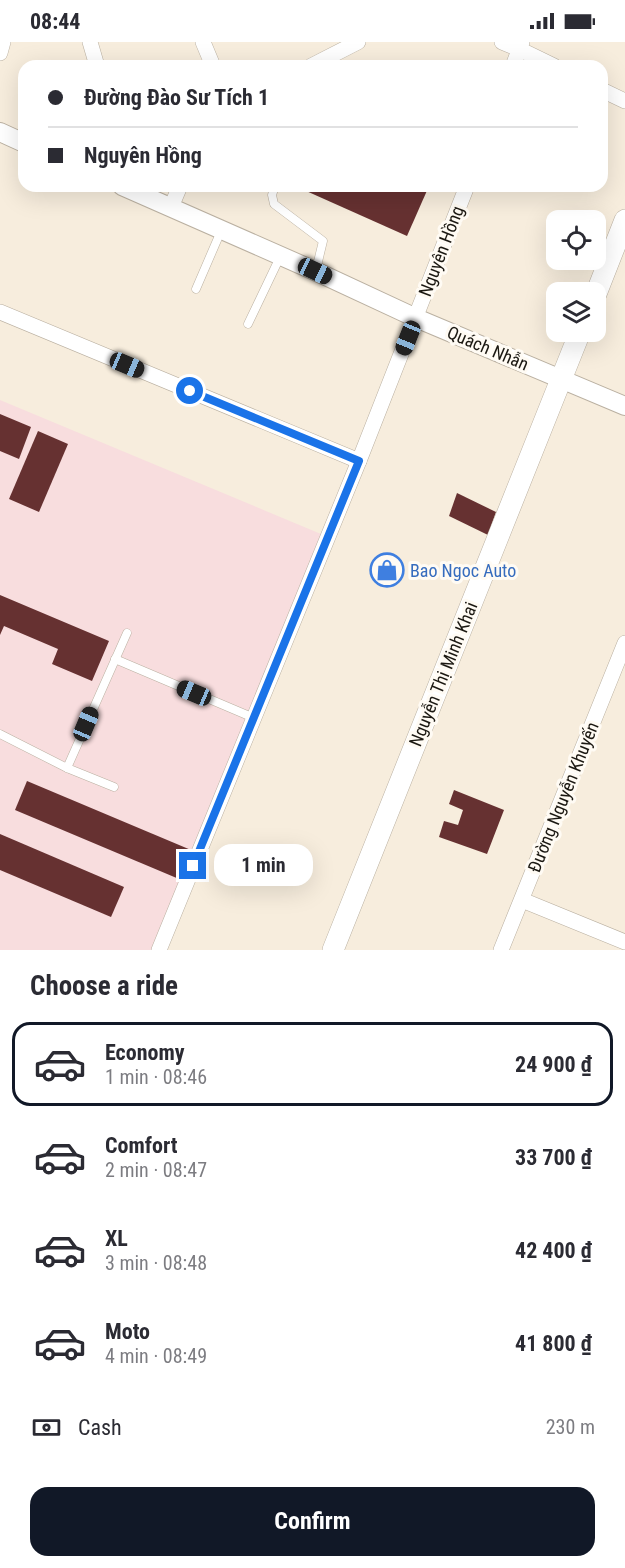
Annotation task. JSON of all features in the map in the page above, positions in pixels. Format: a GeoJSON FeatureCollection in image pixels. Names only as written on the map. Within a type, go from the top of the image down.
{"type":"FeatureCollection","features":[{"type":"Feature","properties":{"kind":"main road"},"geometry":{"type":"LineString","coordinates":[[601,282],[625,220]]}},
{"type":"Feature","properties":{"kind":"main road","name":"Nguyễn Thị Minh Khai"},"geometry":{"type":"LineString","coordinates":[[333,950],[576,342]]}},
{"type":"Feature","properties":{"kind":"street"},"geometry":{"type":"LineString","coordinates":[[0,53],[3,42]]}},
{"type":"Feature","properties":{"kind":"street"},"geometry":{"type":"LineString","coordinates":[[90,42],[95,60]]}},
{"type":"Feature","properties":{"kind":"street"},"geometry":{"type":"LineString","coordinates":[[203,42],[210,60]]}},
{"type":"Feature","properties":{"kind":"street"},"geometry":{"type":"LineString","coordinates":[[502,42],[521,45],[545,60]]}},
{"type":"Feature","properties":{"kind":"street"},"geometry":{"type":"LineString","coordinates":[[322,60],[355,43]]}},
{"type":"Feature","properties":{"kind":"street"},"geometry":{"type":"LineString","coordinates":[[515,60],[521,45]]}},
{"type":"Feature","properties":{"kind":"street"},"geometry":{"type":"LineString","coordinates":[[608,93],[625,101]]}},
{"type":"Feature","properties":{"kind":"street"},"geometry":{"type":"LineString","coordinates":[[0,132],[18,140]]}},
{"type":"Feature","properties":{"kind":"street","name":"Quách Nhẫn"},"geometry":{"type":"LineString","coordinates":[[136,192],[416,318],[625,406]]}},
{"type":"Feature","properties":{"kind":"street"},"geometry":{"type":"LineString","coordinates":[[171,207],[177,192]]}},
{"type":"Feature","properties":{"kind":"street","name":"Nguyên Hồng"},"geometry":{"type":"LineString","coordinates":[[159,950],[359,461],[464,192]]}},
{"type":"Feature","properties":{"kind":"street"},"geometry":{"type":"LineString","coordinates":[[0,312],[359,461]]}},
{"type":"Feature","properties":{"kind":"street","name":"Đường Nguyễn Khuyến"},"geometry":{"type":"LineString","coordinates":[[501,950],[625,643]]}},
{"type":"Feature","properties":{"kind":"street"},"geometry":{"type":"LineString","coordinates":[[522,900],[625,942]]}},
{"type":"Feature","properties":{"kind":"lane"},"geometry":{"type":"LineString","coordinates":[[273,192],[274,204],[323,241],[315,271]]}},
{"type":"Feature","properties":{"kind":"lane"},"geometry":{"type":"LineString","coordinates":[[196,289],[222,230]]}},
{"type":"Feature","properties":{"kind":"lane"},"geometry":{"type":"LineString","coordinates":[[248,324],[281,256]]}},
{"type":"Feature","properties":{"kind":"lane"},"geometry":{"type":"LineString","coordinates":[[67,768],[126,633]]}},
{"type":"Feature","properties":{"kind":"lane"},"geometry":{"type":"LineString","coordinates":[[115,659],[254,718]]}},
{"type":"Feature","properties":{"kind":"lane"},"geometry":{"type":"LineString","coordinates":[[0,734],[67,768],[114,787]]}},
{"type":"Feature","properties":{"kind":"shaded area"},"geometry":{"type":"Polygon","coordinates":[[[0,400],[321,534],[152,950],[0,950],[0,400]]]}},
{"type":"Feature","properties":{"kind":"building"},"geometry":{"type":"Polygon","coordinates":[[[308,192],[426,192],[407,236],[308,192]]]}},
{"type":"Feature","properties":{"kind":"building"},"geometry":{"type":"Polygon","coordinates":[[[0,414],[31,427],[19,459],[0,451],[0,414]]]}},
{"type":"Feature","properties":{"kind":"building"},"geometry":{"type":"Polygon","coordinates":[[[38,431],[68,444],[39,512],[9,499],[38,431]]]}},
{"type":"Feature","properties":{"kind":"building"},"geometry":{"type":"Polygon","coordinates":[[[457,493],[496,512],[488,535],[449,516],[457,493]]]}},
{"type":"Feature","properties":{"kind":"building"},"geometry":{"type":"Polygon","coordinates":[[[0,595],[109,641],[92,681],[52,664],[58,649],[4,626],[0,635],[0,595]]]}},
{"type":"Feature","properties":{"kind":"building"},"geometry":{"type":"Polygon","coordinates":[[[27,781],[191,850],[179,879],[15,810],[27,781]]]}},
{"type":"Feature","properties":{"kind":"building"},"geometry":{"type":"Polygon","coordinates":[[[454,790],[504,810],[487,854],[439,837],[444,821],[458,825],[463,810],[449,804],[454,790]]]}},
{"type":"Feature","properties":{"kind":"building"},"geometry":{"type":"Polygon","coordinates":[[[0,834],[124,887],[111,917],[0,870],[0,834]]]}},
{"type":"Feature","properties":{"kind":"place","name":"Bao Ngoc Auto"},"geometry":{"type":"Point","coordinates":[387,570]}},
{"type":"Feature","properties":{"kind":"route"},"geometry":{"type":"LineString","coordinates":[[190,391],[359,461],[193,866]]}}]}
